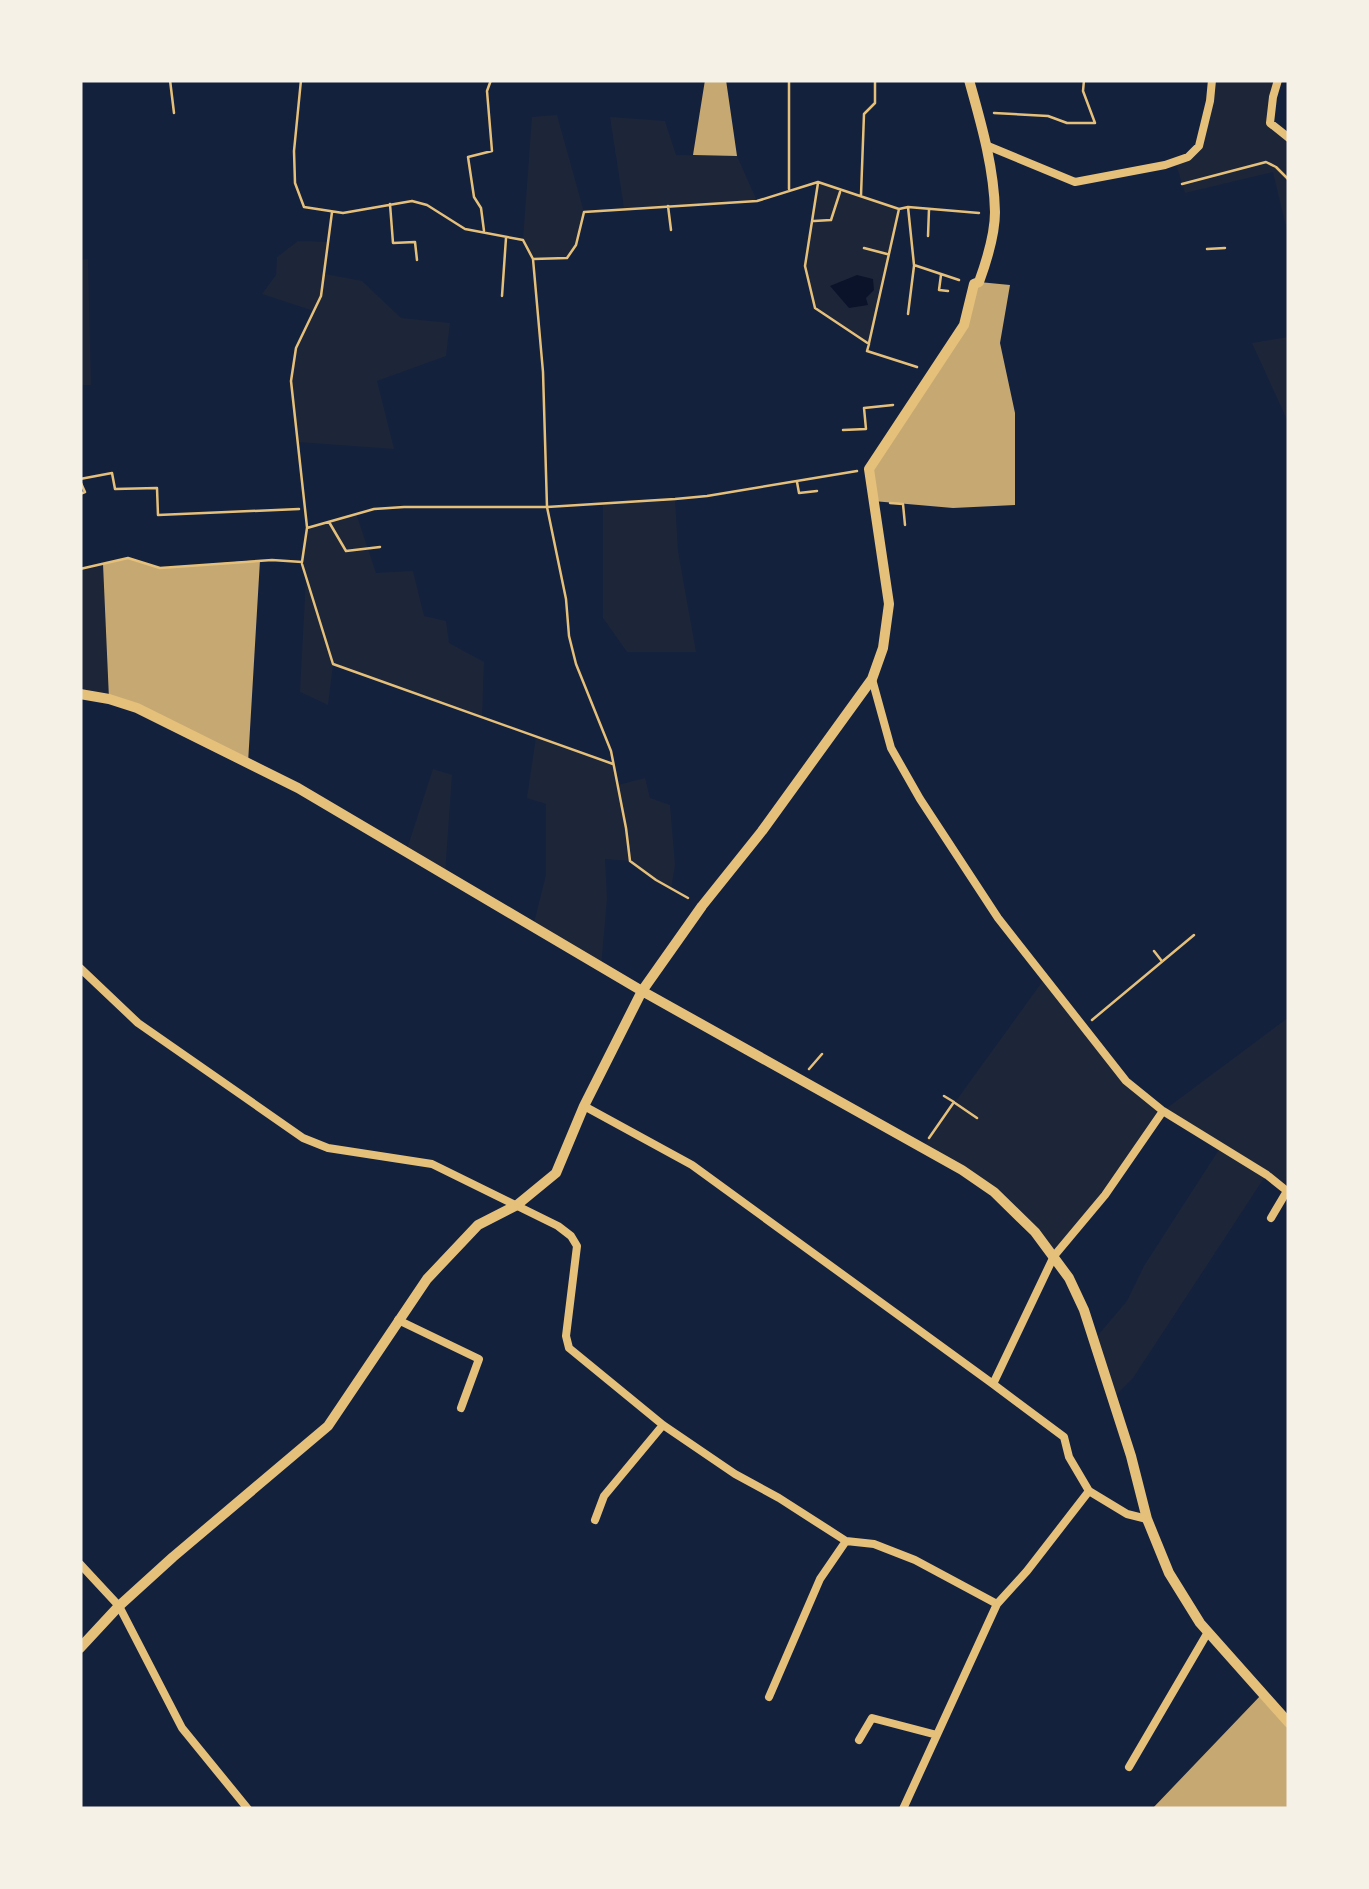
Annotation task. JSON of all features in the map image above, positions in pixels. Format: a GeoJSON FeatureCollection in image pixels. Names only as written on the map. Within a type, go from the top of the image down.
{"type":"FeatureCollection","features":[{"type":"Feature","properties":{"kind":"street"},"geometry":{"type":"LineString","coordinates":[[80,1648],[172,1557],[328,1426],[426,1279],[478,1226],[517,1204],[556,1172],[584,1106],[642,991],[872,680],[883,648],[889,604],[869,470],[964,326],[974,284],[980,282],[987,259],[995,215],[988,146],[969,80]]}},
{"type":"Feature","properties":{"kind":"street"},"geometry":{"type":"LineString","coordinates":[[988,146],[1075,182],[1165,165],[1188,157],[1198,146],[1212,80]]}},
{"type":"Feature","properties":{"kind":"street"},"geometry":{"type":"LineString","coordinates":[[1278,80],[1270,124],[1289,138]]}},
{"type":"Feature","properties":{"kind":"street"},"geometry":{"type":"LineString","coordinates":[[872,680],[890,748],[998,918],[1126,1081],[1164,1111],[1287,1190],[1271,1218]]}},
{"type":"Feature","properties":{"kind":"street"},"geometry":{"type":"LineString","coordinates":[[80,694],[137,708],[298,788],[994,1192],[1054,1256],[1084,1310],[1147,1519],[1169,1572],[1200,1623],[1289,1723]]}},
{"type":"Feature","properties":{"kind":"street"},"geometry":{"type":"LineString","coordinates":[[80,968],[138,1023],[303,1138],[328,1148],[432,1164],[558,1226],[577,1246],[566,1336],[569,1348],[663,1425],[846,1541],[874,1544],[916,1560],[997,1604]]}},
{"type":"Feature","properties":{"kind":"street"},"geometry":{"type":"LineString","coordinates":[[584,1106],[692,1164],[993,1384],[1064,1437],[1069,1457],[1089,1492],[1127,1514],[1147,1519]]}},
{"type":"Feature","properties":{"kind":"street"},"geometry":{"type":"LineString","coordinates":[[993,1384],[1054,1256],[1105,1195],[1164,1111]]}},
{"type":"Feature","properties":{"kind":"street"},"geometry":{"type":"LineString","coordinates":[[398,1320],[479,1360],[460,1408]]}},
{"type":"Feature","properties":{"kind":"street"},"geometry":{"type":"LineString","coordinates":[[595,1520],[604,1496],[663,1425]]}},
{"type":"Feature","properties":{"kind":"street"},"geometry":{"type":"LineString","coordinates":[[903,1809],[997,1604],[1089,1492]]}},
{"type":"Feature","properties":{"kind":"street"},"geometry":{"type":"LineString","coordinates":[[769,1697],[820,1580],[846,1541]]}},
{"type":"Feature","properties":{"kind":"street"},"geometry":{"type":"LineString","coordinates":[[80,1564],[119,1606],[182,1728],[248,1809]]}},
{"type":"Feature","properties":{"kind":"street"},"geometry":{"type":"LineString","coordinates":[[1129,1767],[1208,1632]]}},
{"type":"Feature","properties":{"kind":"street"},"geometry":{"type":"LineString","coordinates":[[859,1740],[872,1718],[937,1735]]}},
{"type":"Feature","properties":{"kind":"path"},"geometry":{"type":"LineString","coordinates":[[170,80],[174,112]]}},
{"type":"Feature","properties":{"kind":"path"},"geometry":{"type":"LineString","coordinates":[[302,80],[294,150],[295,183],[304,207],[343,212],[412,201],[426,205],[465,229],[523,240],[533,259],[543,372],[547,507],[576,664],[611,750],[630,861],[702,906]]}},
{"type":"Feature","properties":{"kind":"path"},"geometry":{"type":"LineString","coordinates":[[484,233],[468,157],[492,151],[487,91],[491,80]]}},
{"type":"Feature","properties":{"kind":"path"},"geometry":{"type":"LineString","coordinates":[[789,80],[789,191]]}},
{"type":"Feature","properties":{"kind":"path"},"geometry":{"type":"LineString","coordinates":[[861,196],[864,114],[875,103],[875,80]]}},
{"type":"Feature","properties":{"kind":"path"},"geometry":{"type":"LineString","coordinates":[[978,112],[1094,123],[1083,91],[1084,80]]}},
{"type":"Feature","properties":{"kind":"path"},"geometry":{"type":"LineString","coordinates":[[1182,184],[1266,162],[1289,180]]}},
{"type":"Feature","properties":{"kind":"path"},"geometry":{"type":"LineString","coordinates":[[818,182],[805,266],[815,308],[869,344]]}},
{"type":"Feature","properties":{"kind":"path"},"geometry":{"type":"LineString","coordinates":[[533,259],[568,258],[576,245],[584,212],[757,201],[818,182],[899,209],[995,215]]}},
{"type":"Feature","properties":{"kind":"path"},"geometry":{"type":"LineString","coordinates":[[812,221],[832,220],[841,190]]}},
{"type":"Feature","properties":{"kind":"path"},"geometry":{"type":"LineString","coordinates":[[724,194],[724,203]]}},
{"type":"Feature","properties":{"kind":"path"},"geometry":{"type":"LineString","coordinates":[[390,204],[392,243],[415,242],[417,260]]}},
{"type":"Feature","properties":{"kind":"path"},"geometry":{"type":"LineString","coordinates":[[668,206],[671,230]]}},
{"type":"Feature","properties":{"kind":"path"},"geometry":{"type":"LineString","coordinates":[[908,207],[914,265],[908,314]]}},
{"type":"Feature","properties":{"kind":"path"},"geometry":{"type":"LineString","coordinates":[[899,209],[867,351],[934,373]]}},
{"type":"Feature","properties":{"kind":"path"},"geometry":{"type":"LineString","coordinates":[[928,236],[929,209]]}},
{"type":"Feature","properties":{"kind":"path"},"geometry":{"type":"LineString","coordinates":[[332,211],[321,296],[296,348],[292,380],[308,528],[302,562],[333,664],[614,764]]}},
{"type":"Feature","properties":{"kind":"path"},"geometry":{"type":"LineString","coordinates":[[502,296],[506,237]]}},
{"type":"Feature","properties":{"kind":"path"},"geometry":{"type":"LineString","coordinates":[[864,248],[889,255]]}},
{"type":"Feature","properties":{"kind":"path"},"geometry":{"type":"LineString","coordinates":[[1207,250],[1225,248]]}},
{"type":"Feature","properties":{"kind":"path"},"geometry":{"type":"LineString","coordinates":[[914,265],[974,284]]}},
{"type":"Feature","properties":{"kind":"path"},"geometry":{"type":"LineString","coordinates":[[940,275],[939,290],[948,291]]}},
{"type":"Feature","properties":{"kind":"path"},"geometry":{"type":"LineString","coordinates":[[843,430],[866,429],[864,408],[914,402]]}},
{"type":"Feature","properties":{"kind":"path"},"geometry":{"type":"LineString","coordinates":[[308,528],[374,509],[547,507],[707,496],[869,470]]}},
{"type":"Feature","properties":{"kind":"path"},"geometry":{"type":"LineString","coordinates":[[80,494],[84,492],[80,480],[112,472],[116,490],[157,488],[158,515],[299,510]]}},
{"type":"Feature","properties":{"kind":"path"},"geometry":{"type":"LineString","coordinates":[[797,481],[800,493],[816,491]]}},
{"type":"Feature","properties":{"kind":"path"},"geometry":{"type":"LineString","coordinates":[[873,502],[903,504],[904,525]]}},
{"type":"Feature","properties":{"kind":"path"},"geometry":{"type":"LineString","coordinates":[[328,521],[346,552],[380,547]]}},
{"type":"Feature","properties":{"kind":"path"},"geometry":{"type":"LineString","coordinates":[[80,569],[128,558],[160,568],[272,560],[302,562]]}},
{"type":"Feature","properties":{"kind":"path"},"geometry":{"type":"LineString","coordinates":[[1083,1028],[1194,935]]}},
{"type":"Feature","properties":{"kind":"path"},"geometry":{"type":"LineString","coordinates":[[1154,951],[1162,962]]}},
{"type":"Feature","properties":{"kind":"path"},"geometry":{"type":"LineString","coordinates":[[802,1078],[822,1054]]}},
{"type":"Feature","properties":{"kind":"path"},"geometry":{"type":"LineString","coordinates":[[944,1096],[978,1118]]}},
{"type":"Feature","properties":{"kind":"path"},"geometry":{"type":"LineString","coordinates":[[922,1148],[954,1102]]}},
{"type":"Feature","properties":{"kind":"shaded area"},"geometry":{"type":"Polygon","coordinates":[[[1212,80],[1278,80],[1270,123],[1289,137],[1289,239],[1273,172],[1185,193],[1175,161],[1199,146],[1212,80]]]}},
{"type":"Feature","properties":{"kind":"shaded area"},"geometry":{"type":"Polygon","coordinates":[[[557,115],[584,212],[576,245],[567,258],[533,259],[523,240],[532,117],[557,115]]]}},
{"type":"Feature","properties":{"kind":"shaded area"},"geometry":{"type":"Polygon","coordinates":[[[610,117],[665,121],[676,155],[737,156],[757,201],[624,208],[610,117]]]}},
{"type":"Feature","properties":{"kind":"shaded area"},"geometry":{"type":"Polygon","coordinates":[[[818,182],[899,209],[869,344],[815,308],[805,266],[818,182]]]}},
{"type":"Feature","properties":{"kind":"shaded area"},"geometry":{"type":"Polygon","coordinates":[[[298,241],[329,242],[325,274],[362,281],[401,318],[450,323],[446,356],[377,381],[394,449],[297,442],[291,381],[296,348],[314,311],[262,294],[276,275],[277,257],[298,241]]]}},
{"type":"Feature","properties":{"kind":"shaded area"},"geometry":{"type":"Polygon","coordinates":[[[88,259],[91,385],[80,385],[80,260],[88,259]]]}},
{"type":"Feature","properties":{"kind":"shaded area"},"geometry":{"type":"Polygon","coordinates":[[[857,275],[873,279],[874,290],[866,298],[868,305],[849,308],[830,286],[857,275]]]}},
{"type":"Feature","properties":{"kind":"shaded area"},"geometry":{"type":"Polygon","coordinates":[[[1289,337],[1289,424],[1252,343],[1289,337]]]}},
{"type":"Feature","properties":{"kind":"shaded area"},"geometry":{"type":"Polygon","coordinates":[[[675,499],[678,551],[696,652],[627,652],[603,618],[603,502],[675,499]]]}},
{"type":"Feature","properties":{"kind":"shaded area"},"geometry":{"type":"Polygon","coordinates":[[[356,513],[376,573],[413,571],[424,616],[446,621],[449,643],[484,662],[482,717],[333,665],[328,705],[300,692],[306,578],[302,562],[307,528],[356,513]]]}},
{"type":"Feature","properties":{"kind":"shaded area"},"geometry":{"type":"Polygon","coordinates":[[[103,564],[109,699],[80,694],[80,569],[103,564]]]}},
{"type":"Feature","properties":{"kind":"shaded area"},"geometry":{"type":"Polygon","coordinates":[[[536,737],[613,765],[618,785],[645,778],[650,798],[670,805],[675,865],[671,889],[630,861],[605,859],[607,899],[601,967],[533,927],[546,875],[546,804],[527,798],[536,737]]]}},
{"type":"Feature","properties":{"kind":"shaded area"},"geometry":{"type":"Polygon","coordinates":[[[433,769],[452,775],[445,875],[406,852],[433,769]]]}},
{"type":"Feature","properties":{"kind":"shaded area"},"geometry":{"type":"Polygon","coordinates":[[[1045,978],[1126,1081],[1163,1111],[1105,1195],[1054,1256],[994,1193],[922,1148],[1045,978]]]}},
{"type":"Feature","properties":{"kind":"shaded area"},"geometry":{"type":"Polygon","coordinates":[[[1289,1017],[1289,1192],[1266,1175],[1133,1378],[1113,1398],[1094,1340],[1127,1301],[1144,1266],[1220,1148],[1163,1111],[1289,1017]]]}},
{"type":"Feature","properties":{"kind":"building"},"geometry":{"type":"Polygon","coordinates":[[[705,80],[726,80],[737,156],[693,155],[705,80]]]}},
{"type":"Feature","properties":{"kind":"building"},"geometry":{"type":"Polygon","coordinates":[[[979,282],[1010,285],[1000,343],[1015,413],[1015,505],[953,508],[873,501],[869,469],[964,325],[979,282]]]}},
{"type":"Feature","properties":{"kind":"building"},"geometry":{"type":"Polygon","coordinates":[[[128,558],[160,568],[260,560],[248,763],[109,699],[103,564],[128,558]]]}},
{"type":"Feature","properties":{"kind":"building"},"geometry":{"type":"Polygon","coordinates":[[[1262,1694],[1289,1723],[1289,1809],[1152,1809],[1262,1694]]]}}]}
